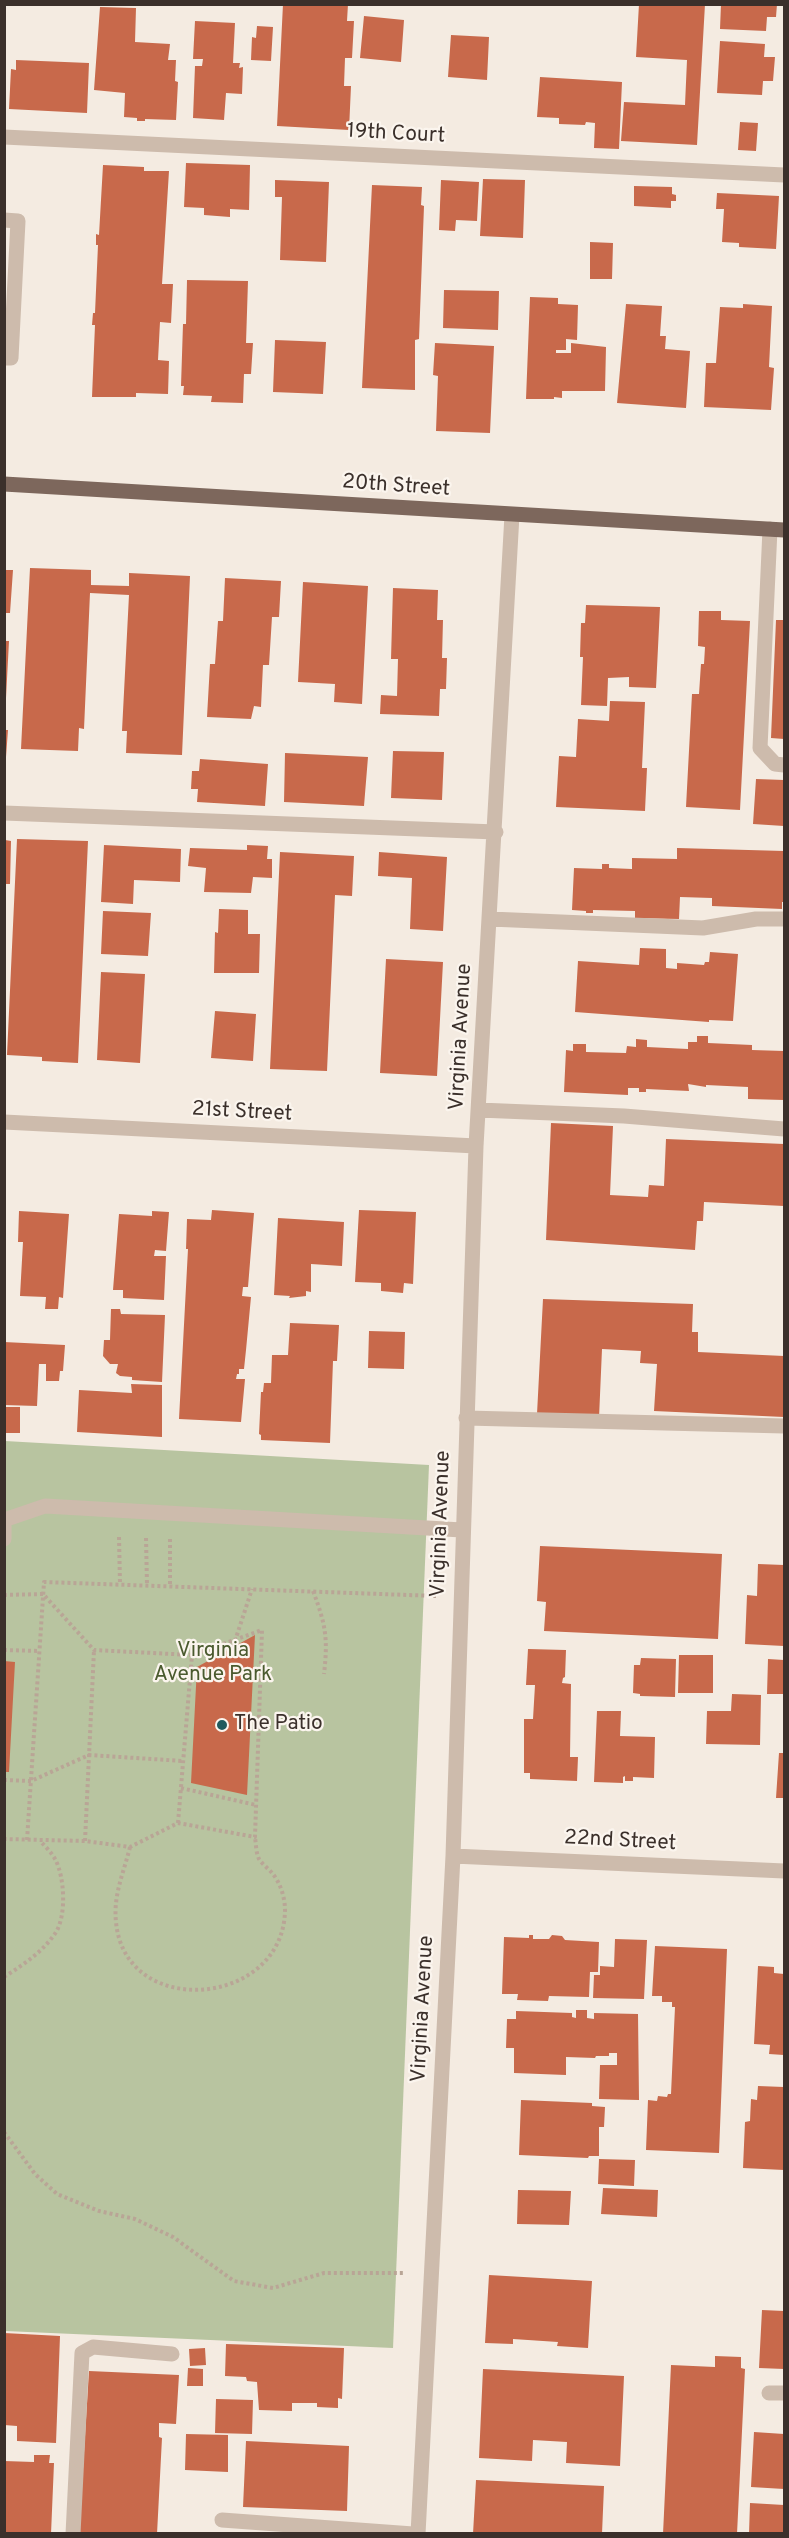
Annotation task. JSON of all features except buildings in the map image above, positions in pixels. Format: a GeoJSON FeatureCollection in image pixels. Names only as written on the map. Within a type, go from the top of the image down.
{"type":"FeatureCollection","features":[{"type":"Feature","properties":{"kind":"main road","name":"20th Street"},"geometry":{"type":"LineString","coordinates":[[4,484],[777,530]]}},
{"type":"Feature","properties":{"kind":"street","name":"19th Court"},"geometry":{"type":"LineString","coordinates":[[4,137],[784,175]]}},
{"type":"Feature","properties":{"kind":"street"},"geometry":{"type":"LineString","coordinates":[[4,220],[18,221],[11,358],[4,358]]}},
{"type":"Feature","properties":{"kind":"street","name":"Virginia Avenue"},"geometry":{"type":"LineString","coordinates":[[415,2534],[432,2273],[453,1856],[476,1146],[496,832],[512,515]]}},
{"type":"Feature","properties":{"kind":"street"},"geometry":{"type":"LineString","coordinates":[[777,530],[760,748],[775,764],[784,765]]}},
{"type":"Feature","properties":{"kind":"street"},"geometry":{"type":"LineString","coordinates":[[4,813],[496,832]]}},
{"type":"Feature","properties":{"kind":"street"},"geometry":{"type":"LineString","coordinates":[[490,920],[703,928],[756,919],[784,919]]}},
{"type":"Feature","properties":{"kind":"street"},"geometry":{"type":"LineString","coordinates":[[479,1110],[624,1116],[784,1129]]}},
{"type":"Feature","properties":{"kind":"street","name":"21st Street"},"geometry":{"type":"LineString","coordinates":[[4,1122],[476,1146]]}},
{"type":"Feature","properties":{"kind":"street"},"geometry":{"type":"LineString","coordinates":[[466,1418],[784,1426]]}},
{"type":"Feature","properties":{"kind":"street"},"geometry":{"type":"LineString","coordinates":[[4,1520],[45,1506],[462,1530]]}},
{"type":"Feature","properties":{"kind":"street"},"geometry":{"type":"LineString","coordinates":[[4,1525],[4,1539]]}},
{"type":"Feature","properties":{"kind":"street","name":"22nd Street"},"geometry":{"type":"LineString","coordinates":[[453,1856],[784,1871]]}},
{"type":"Feature","properties":{"kind":"street"},"geometry":{"type":"LineString","coordinates":[[73,2534],[82,2353],[93,2347],[172,2354]]}},
{"type":"Feature","properties":{"kind":"street"},"geometry":{"type":"LineString","coordinates":[[769,2393],[784,2393]]}},
{"type":"Feature","properties":{"kind":"street"},"geometry":{"type":"LineString","coordinates":[[222,2520],[415,2534]]}},
{"type":"Feature","properties":{"kind":"path"},"geometry":{"type":"LineString","coordinates":[[119,1510],[120,1584]]}},
{"type":"Feature","properties":{"kind":"path"},"geometry":{"type":"LineString","coordinates":[[145,1512],[147,1585]]}},
{"type":"Feature","properties":{"kind":"path"},"geometry":{"type":"LineString","coordinates":[[170,1513],[170,1587]]}},
{"type":"Feature","properties":{"kind":"path"},"geometry":{"type":"LineString","coordinates":[[27,1840],[44,1582],[461,1597]]}},
{"type":"Feature","properties":{"kind":"path"},"geometry":{"type":"LineString","coordinates":[[232,1647],[252,1589]]}},
{"type":"Feature","properties":{"kind":"path"},"geometry":{"type":"LineString","coordinates":[[313,1591],[326,1627],[327,1649],[324,1674]]}},
{"type":"Feature","properties":{"kind":"path"},"geometry":{"type":"LineString","coordinates":[[4,1595],[44,1594],[94,1650],[85,1841]]}},
{"type":"Feature","properties":{"kind":"path"},"geometry":{"type":"LineString","coordinates":[[94,1650],[192,1655],[262,1630],[255,1837],[259,1859],[274,1875],[281,1888],[285,1908],[284,1928],[272,1955],[260,1968],[215,1989],[190,1990],[165,1986],[147,1976],[132,1964],[122,1947],[116,1923],[116,1895],[130,1846]]}},
{"type":"Feature","properties":{"kind":"path"},"geometry":{"type":"LineString","coordinates":[[4,1650],[39,1651]]}},
{"type":"Feature","properties":{"kind":"path"},"geometry":{"type":"LineString","coordinates":[[178,1823],[192,1655]]}},
{"type":"Feature","properties":{"kind":"path"},"geometry":{"type":"LineString","coordinates":[[4,1780],[31,1781],[89,1755],[183,1761]]}},
{"type":"Feature","properties":{"kind":"path"},"geometry":{"type":"LineString","coordinates":[[181,1788],[256,1805]]}},
{"type":"Feature","properties":{"kind":"path"},"geometry":{"type":"LineString","coordinates":[[4,1839],[85,1841],[130,1846],[178,1823],[255,1837]]}},
{"type":"Feature","properties":{"kind":"path"},"geometry":{"type":"LineString","coordinates":[[4,1977],[32,1959],[56,1934],[63,1916],[63,1888],[56,1860],[40,1840]]}},
{"type":"Feature","properties":{"kind":"path"},"geometry":{"type":"LineString","coordinates":[[4,2132],[34,2174],[57,2194],[99,2211],[135,2219],[173,2237],[234,2281],[273,2288],[324,2273],[432,2273]]}},
{"type":"Feature","properties":{"kind":"green space","name":"Virginia Avenue Park"},"geometry":{"type":"Polygon","coordinates":[[[5,1441],[429,1465],[393,2348],[5,2331],[5,1441]]]}},
{"type":"Feature","properties":{"kind":"place","name":"The Patio"},"geometry":{"type":"Point","coordinates":[222,1725]}}]}
